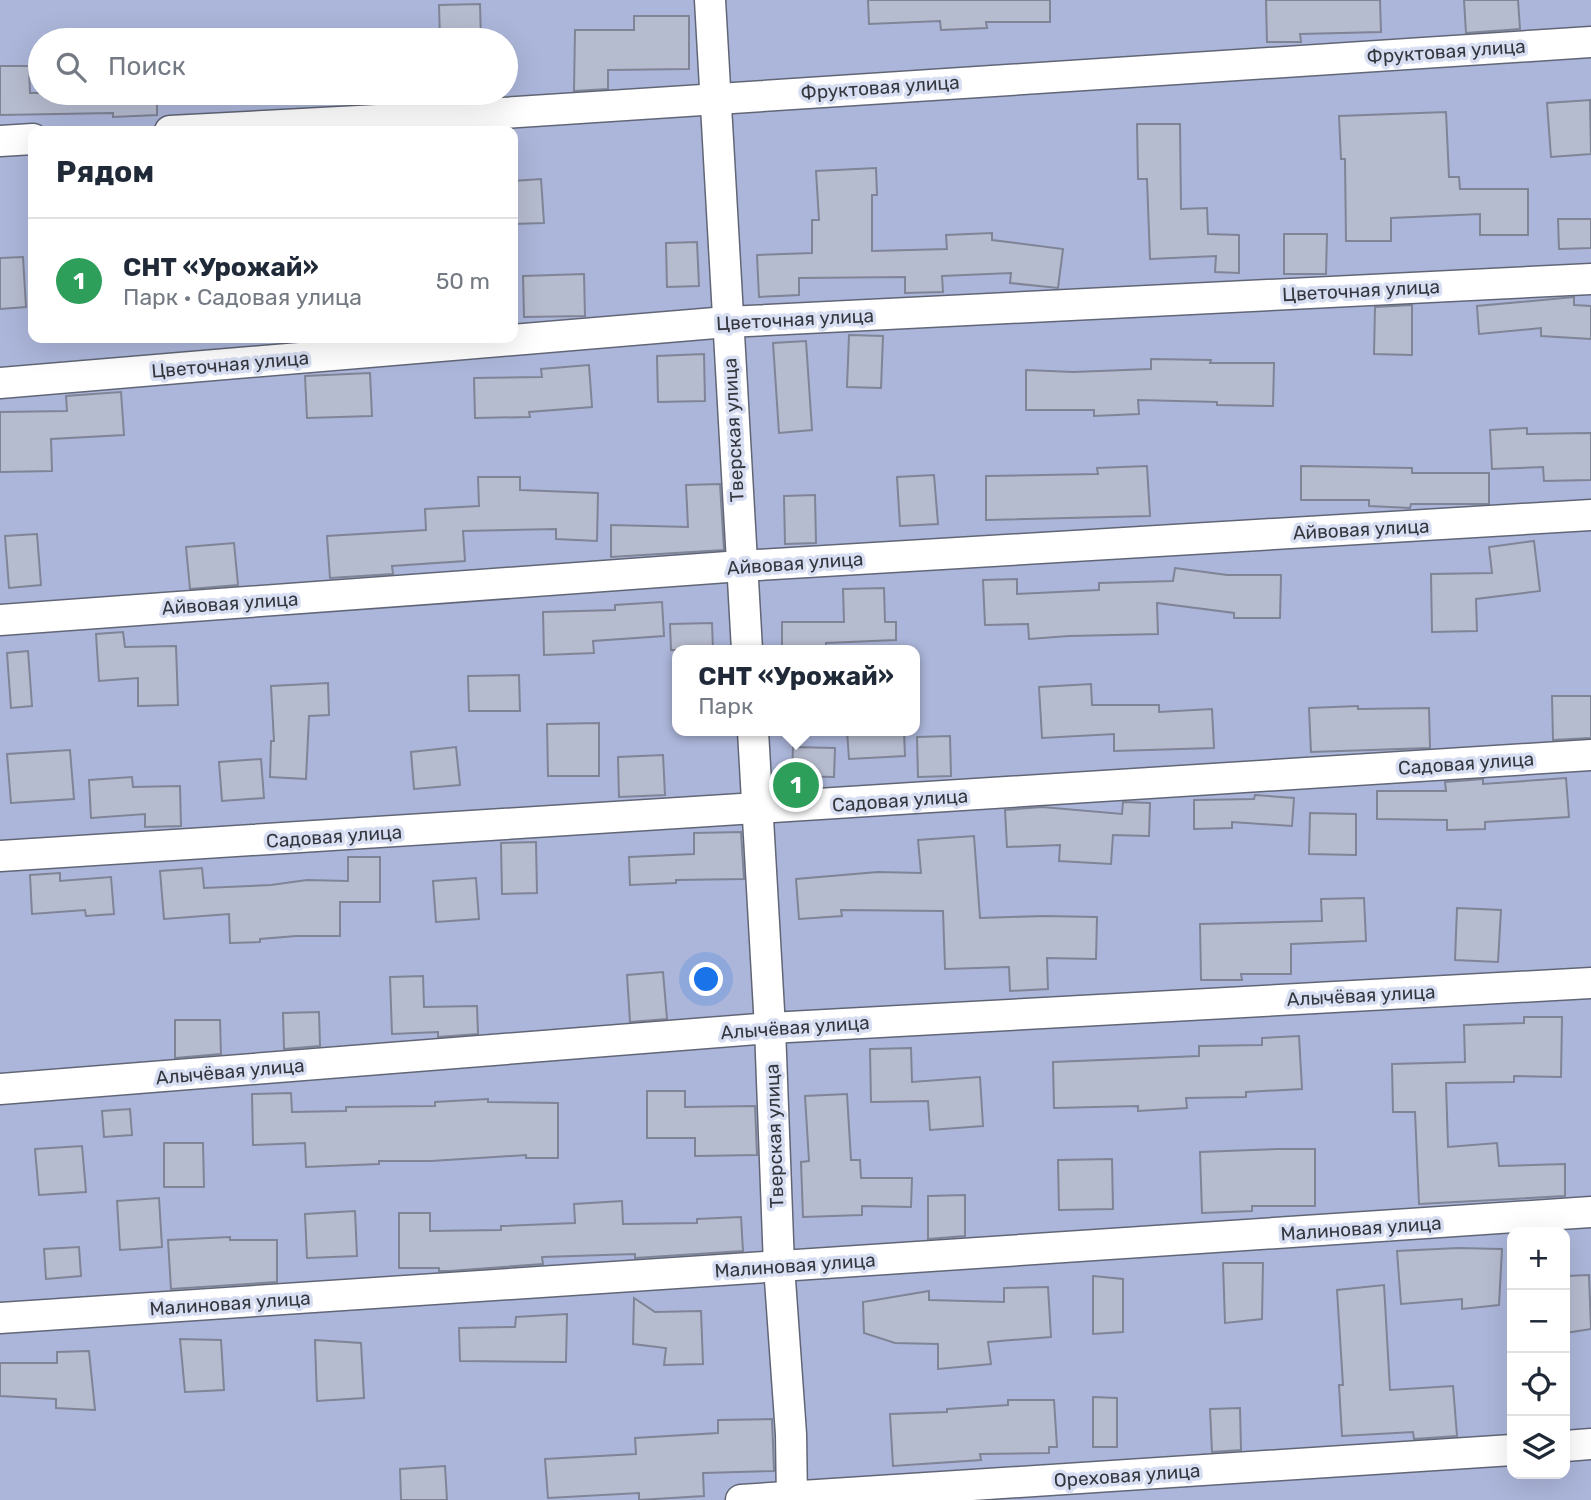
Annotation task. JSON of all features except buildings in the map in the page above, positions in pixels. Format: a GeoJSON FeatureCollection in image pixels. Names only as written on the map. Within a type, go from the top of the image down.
{"type":"FeatureCollection","features":[{"type":"Feature","properties":{"kind":"street","name":"Тверская улица"},"geometry":{"type":"LineString","coordinates":[[710,0],[747,645]]}},
{"type":"Feature","properties":{"kind":"street","name":"Фруктовая улица"},"geometry":{"type":"LineString","coordinates":[[264,126],[472,115],[1591,42]]}},
{"type":"Feature","properties":{"kind":"street"},"geometry":{"type":"LineString","coordinates":[[0,141],[28,139]]}},
{"type":"Feature","properties":{"kind":"street","name":"Цветочная улица"},"geometry":{"type":"LineString","coordinates":[[518,340],[727,322],[1591,279]]}},
{"type":"Feature","properties":{"kind":"street","name":"Цветочная улица"},"geometry":{"type":"LineString","coordinates":[[0,383],[477,343]]}},
{"type":"Feature","properties":{"kind":"street","name":"Айвовая улица"},"geometry":{"type":"LineString","coordinates":[[0,620],[741,566],[1591,515]]}},
{"type":"Feature","properties":{"kind":"street","name":"Тверская улица"},"geometry":{"type":"LineString","coordinates":[[753,736],[770,1028],[779,1266],[791,1434],[792,1498]]}},
{"type":"Feature","properties":{"kind":"street","name":"Садовая улица"},"geometry":{"type":"LineString","coordinates":[[0,856],[759,810],[1591,755]]}},
{"type":"Feature","properties":{"kind":"street","name":"Алычёвая улица"},"geometry":{"type":"LineString","coordinates":[[0,1089],[770,1028],[1591,983]]}},
{"type":"Feature","properties":{"kind":"street","name":"Малиновая улица"},"geometry":{"type":"LineString","coordinates":[[0,1318],[1591,1212]]}},
{"type":"Feature","properties":{"kind":"street"},"geometry":{"type":"LineString","coordinates":[[1570,1446],[1591,1444]]}},
{"type":"Feature","properties":{"kind":"street","name":"Ореховая улица"},"geometry":{"type":"LineString","coordinates":[[741,1500],[1507,1450]]}},
{"type":"Feature","properties":{"kind":"shaded area"},"geometry":{"type":"Polygon","coordinates":[[[0,0],[1591,0],[1591,1500],[0,1500],[0,0]]]}},
{"type":"Feature","properties":{"kind":"place","name":"СНТ «Урожай»"},"geometry":{"type":"Point","coordinates":[796,785]}}]}
